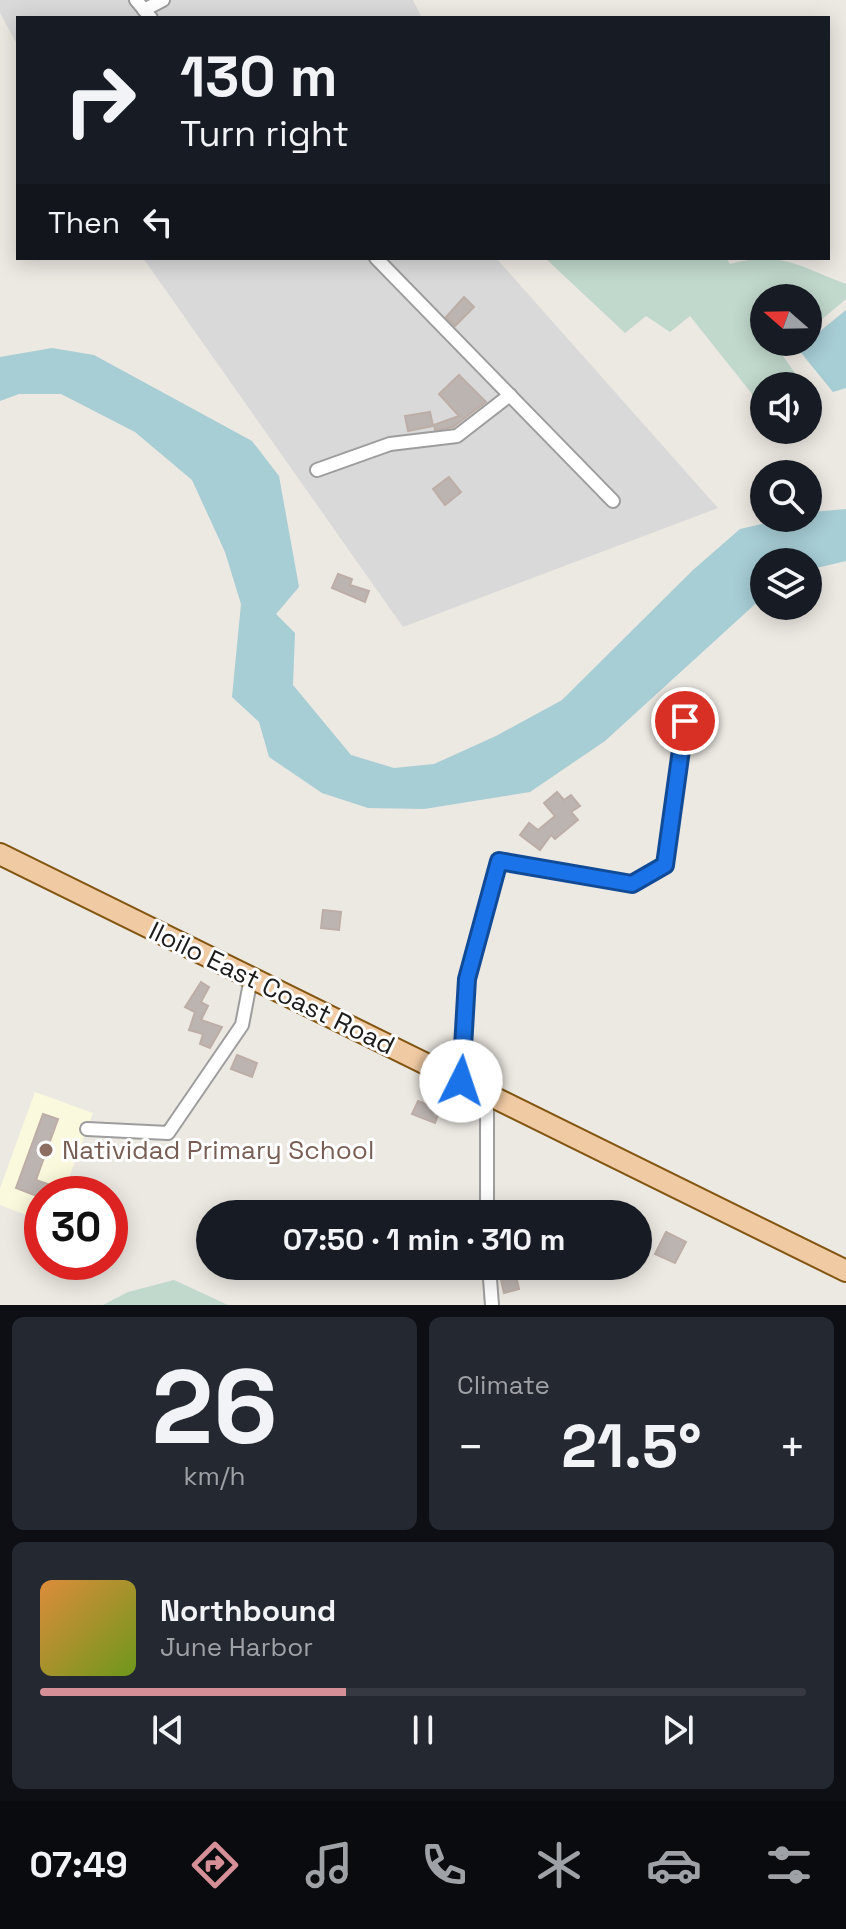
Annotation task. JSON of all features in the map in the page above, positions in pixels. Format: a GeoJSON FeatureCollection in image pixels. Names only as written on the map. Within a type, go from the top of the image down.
{"type":"FeatureCollection","features":[{"type":"Feature","properties":{"kind":"main road","name":"Iloilo East Coast Road"},"geometry":{"type":"LineString","coordinates":[[0,854],[846,1271]]}},
{"type":"Feature","properties":{"kind":"street"},"geometry":{"type":"LineString","coordinates":[[144,9],[163,0]]}},
{"type":"Feature","properties":{"kind":"street"},"geometry":{"type":"LineString","coordinates":[[378,260],[613,501]]}},
{"type":"Feature","properties":{"kind":"street"},"geometry":{"type":"LineString","coordinates":[[317,470],[390,444],[457,436],[510,395]]}},
{"type":"Feature","properties":{"kind":"street"},"geometry":{"type":"LineString","coordinates":[[461,1081],[467,979],[499,861],[632,884],[665,865],[685,721]]}},
{"type":"Feature","properties":{"kind":"street"},"geometry":{"type":"LineString","coordinates":[[87,1129],[168,1133],[242,1025],[251,978]]}},
{"type":"Feature","properties":{"kind":"street"},"geometry":{"type":"LineString","coordinates":[[487,1094],[487,1200]]}},
{"type":"Feature","properties":{"kind":"street"},"geometry":{"type":"LineString","coordinates":[[490,1280],[492,1305]]}},
{"type":"Feature","properties":{"kind":"shaded area"},"geometry":{"type":"Polygon","coordinates":[[[0,0],[413,0],[421,16],[16,16],[16,42],[0,13],[0,0]]]}},
{"type":"Feature","properties":{"kind":"shaded area"},"geometry":{"type":"Polygon","coordinates":[[[144,260],[498,260],[718,508],[403,627],[144,260]]]}},
{"type":"Feature","properties":{"kind":"shaded area"},"geometry":{"type":"Polygon","coordinates":[[[547,260],[727,260],[730,264],[748,260],[777,260],[846,284],[846,299],[822,319],[822,284],[750,284],[750,356],[783,356],[794,372],[750,372],[750,391],[690,316],[670,332],[646,316],[625,333],[547,260]]]}},
{"type":"Feature","properties":{"kind":"shaded area","name":"Natividad Primary School"},"geometry":{"type":"Polygon","coordinates":[[[35,1092],[93,1113],[70,1176],[24,1176],[24,1214],[0,1205],[0,1188],[35,1092]]]}},
{"type":"Feature","properties":{"kind":"shaded area"},"geometry":{"type":"Polygon","coordinates":[[[174,1280],[228,1305],[103,1305],[128,1292],[174,1280]]]}},
{"type":"Feature","properties":{"kind":"water"},"geometry":{"type":"Polygon","coordinates":[[[846,310],[846,388],[833,392],[822,378],[822,372],[817,372],[804,356],[822,356],[822,330],[846,310]]]}},
{"type":"Feature","properties":{"kind":"water"},"geometry":{"type":"Polygon","coordinates":[[[52,348],[94,355],[252,441],[279,476],[299,587],[276,614],[295,633],[293,685],[351,755],[394,768],[434,764],[496,736],[562,700],[693,570],[740,529],[750,527],[750,532],[822,532],[822,511],[846,509],[846,561],[822,567],[822,548],[750,548],[750,609],[605,741],[530,792],[424,809],[368,808],[322,793],[269,757],[259,722],[232,697],[241,604],[225,552],[192,480],[135,432],[61,394],[19,394],[0,401],[0,357],[52,348]]]}},
{"type":"Feature","properties":{"kind":"building"},"geometry":{"type":"Polygon","coordinates":[[[464,297],[474,307],[455,326],[446,317],[464,297]]]}},
{"type":"Feature","properties":{"kind":"building"},"geometry":{"type":"Polygon","coordinates":[[[459,375],[486,402],[453,427],[435,430],[434,425],[459,416],[439,394],[459,375]]]}},
{"type":"Feature","properties":{"kind":"building"},"geometry":{"type":"Polygon","coordinates":[[[430,412],[433,426],[408,431],[405,416],[430,412]]]}},
{"type":"Feature","properties":{"kind":"building"},"geometry":{"type":"Polygon","coordinates":[[[449,477],[461,492],[445,505],[433,489],[449,477]]]}},
{"type":"Feature","properties":{"kind":"building"},"geometry":{"type":"Polygon","coordinates":[[[338,574],[352,579],[350,585],[369,591],[365,602],[332,588],[338,574]]]}},
{"type":"Feature","properties":{"kind":"building"},"geometry":{"type":"Polygon","coordinates":[[[557,792],[564,800],[571,795],[580,806],[571,812],[578,820],[555,839],[551,835],[540,850],[520,835],[529,823],[538,830],[555,816],[544,803],[557,792]]]}},
{"type":"Feature","properties":{"kind":"building"},"geometry":{"type":"Polygon","coordinates":[[[323,910],[341,912],[339,930],[321,928],[323,910]]]}},
{"type":"Feature","properties":{"kind":"building"},"geometry":{"type":"Polygon","coordinates":[[[201,982],[209,987],[201,1002],[208,1006],[201,1020],[222,1027],[210,1048],[200,1044],[203,1034],[189,1030],[195,1012],[185,1007],[201,982]]]}},
{"type":"Feature","properties":{"kind":"building"},"geometry":{"type":"Polygon","coordinates":[[[237,1055],[257,1063],[252,1077],[231,1069],[237,1055]]]}},
{"type":"Feature","properties":{"kind":"building"},"geometry":{"type":"Polygon","coordinates":[[[418,1101],[440,1109],[435,1123],[412,1114],[418,1101]]]}},
{"type":"Feature","properties":{"kind":"building"},"geometry":{"type":"Polygon","coordinates":[[[43,1114],[58,1119],[37,1176],[24,1176],[24,1191],[16,1188],[43,1114]]]}},
{"type":"Feature","properties":{"kind":"building"},"geometry":{"type":"Polygon","coordinates":[[[666,1232],[686,1242],[675,1263],[655,1254],[666,1232]]]}},
{"type":"Feature","properties":{"kind":"building"},"geometry":{"type":"Polygon","coordinates":[[[501,1280],[517,1280],[519,1289],[504,1293],[501,1280]]]}},
{"type":"Feature","properties":{"kind":"place","name":"Natividad Primary School"},"geometry":{"type":"Point","coordinates":[46,1150]}},
{"type":"Feature","properties":{"kind":"route"},"geometry":{"type":"LineString","coordinates":[[461,1081],[467,979],[499,861],[632,884],[665,865],[685,721]]}}]}
